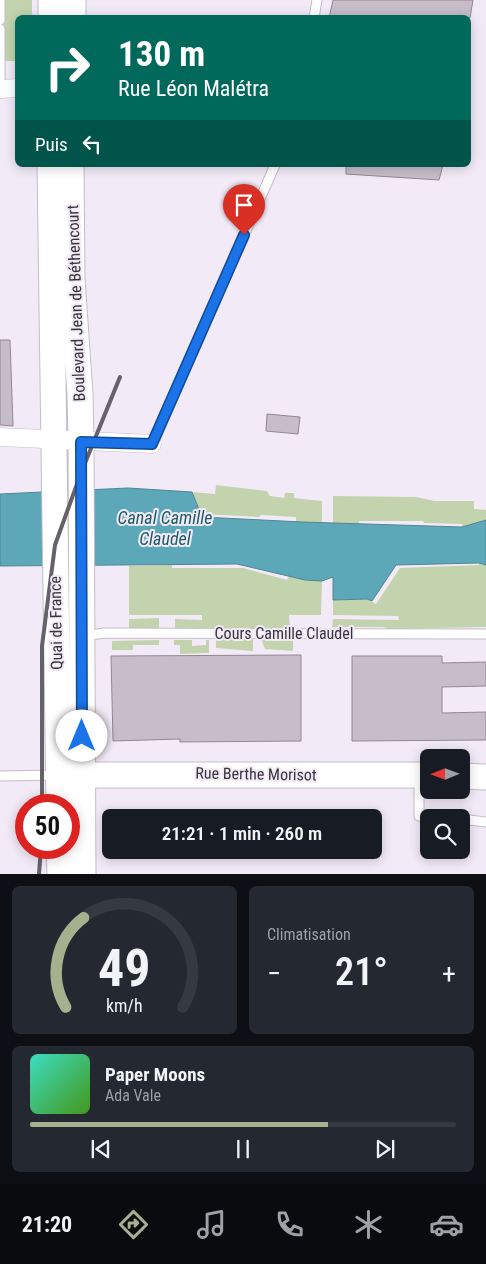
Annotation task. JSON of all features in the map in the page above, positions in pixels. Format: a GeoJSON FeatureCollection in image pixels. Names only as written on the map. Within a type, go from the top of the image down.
{"type":"FeatureCollection","features":[{"type":"Feature","properties":{"kind":"main road"},"geometry":{"type":"LineString","coordinates":[[51,0],[51,15]]}},
{"type":"Feature","properties":{"kind":"main road"},"geometry":{"type":"LineString","coordinates":[[72,15],[73,0]]}},
{"type":"Feature","properties":{"kind":"main road","name":"Boulevard Jean de Béthencourt"},"geometry":{"type":"LineString","coordinates":[[50,167],[54,440]]}},
{"type":"Feature","properties":{"kind":"main road","name":"Boulevard Jean de Béthencourt"},"geometry":{"type":"LineString","coordinates":[[71,167],[72,280],[80,394],[81,442]]}},
{"type":"Feature","properties":{"kind":"main road","name":"Quai de France"},"geometry":{"type":"LineString","coordinates":[[54,440],[59,794]]}},
{"type":"Feature","properties":{"kind":"main road","name":"Quai de France"},"geometry":{"type":"LineString","coordinates":[[81,442],[83,874]]}},
{"type":"Feature","properties":{"kind":"main road","name":"Rue Berthe Morisot"},"geometry":{"type":"LineString","coordinates":[[58,775],[420,775]]}},
{"type":"Feature","properties":{"kind":"main road"},"geometry":{"type":"LineString","coordinates":[[470,776],[486,777]]}},
{"type":"Feature","properties":{"kind":"main road"},"geometry":{"type":"LineString","coordinates":[[60,859],[60,874]]}},
{"type":"Feature","properties":{"kind":"street"},"geometry":{"type":"LineString","coordinates":[[0,89],[15,88]]}},
{"type":"Feature","properties":{"kind":"street"},"geometry":{"type":"LineString","coordinates":[[0,437],[152,444]]}},
{"type":"Feature","properties":{"kind":"lane"},"geometry":{"type":"LineString","coordinates":[[0,0],[0,20]]}},
{"type":"Feature","properties":{"kind":"lane"},"geometry":{"type":"LineString","coordinates":[[314,15],[317,0]]}},
{"type":"Feature","properties":{"kind":"lane"},"geometry":{"type":"LineString","coordinates":[[0,29],[0,89]]}},
{"type":"Feature","properties":{"kind":"lane"},"geometry":{"type":"LineString","coordinates":[[152,444],[274,167]]}},
{"type":"Feature","properties":{"kind":"lane","name":"Cours Camille Claudel"},"geometry":{"type":"LineString","coordinates":[[82,636],[104,633],[486,634]]}},
{"type":"Feature","properties":{"kind":"lane"},"geometry":{"type":"LineString","coordinates":[[0,776],[58,775]]}},
{"type":"Feature","properties":{"kind":"lane"},"geometry":{"type":"LineString","coordinates":[[420,816],[421,799]]}},
{"type":"Feature","properties":{"kind":"lane"},"geometry":{"type":"LineString","coordinates":[[470,820],[486,822]]}},
{"type":"Feature","properties":{"kind":"green space"},"geometry":{"type":"Polygon","coordinates":[[[4,0],[32,0],[32,15],[15,15],[15,61],[3,61],[4,0]]]}},
{"type":"Feature","properties":{"kind":"green space"},"geometry":{"type":"Polygon","coordinates":[[[216,485],[267,491],[270,496],[284,498],[285,493],[294,493],[294,498],[322,501],[322,523],[296,522],[296,517],[261,515],[259,517],[202,514],[201,517],[192,492],[215,494],[216,485]]]}},
{"type":"Feature","properties":{"kind":"green space"},"geometry":{"type":"Polygon","coordinates":[[[333,496],[416,497],[434,501],[474,501],[474,509],[486,510],[486,520],[462,527],[462,524],[424,523],[423,521],[359,521],[359,524],[333,523],[333,496]]]}},
{"type":"Feature","properties":{"kind":"green space"},"geometry":{"type":"Polygon","coordinates":[[[479,563],[486,565],[486,627],[388,629],[384,627],[332,627],[333,619],[399,620],[398,616],[333,615],[333,600],[367,599],[376,604],[400,568],[479,565],[479,563]]]}},
{"type":"Feature","properties":{"kind":"green space"},"geometry":{"type":"Polygon","coordinates":[[[172,565],[172,568],[243,568],[287,580],[289,576],[305,580],[322,581],[321,615],[289,615],[290,629],[175,629],[175,619],[202,620],[202,615],[129,615],[129,566],[172,565]]]}},
{"type":"Feature","properties":{"kind":"green space"},"geometry":{"type":"Polygon","coordinates":[[[159,618],[159,628],[129,629],[129,619],[159,618]]]}},
{"type":"Feature","properties":{"kind":"green space"},"geometry":{"type":"Polygon","coordinates":[[[253,638],[253,651],[216,648],[216,639],[253,638]]]}},
{"type":"Feature","properties":{"kind":"green space"},"geometry":{"type":"Polygon","coordinates":[[[261,638],[293,638],[293,651],[265,649],[261,638]]]}},
{"type":"Feature","properties":{"kind":"green space"},"geometry":{"type":"Polygon","coordinates":[[[159,640],[159,645],[133,645],[133,650],[112,650],[112,641],[159,640]]]}},
{"type":"Feature","properties":{"kind":"green space"},"geometry":{"type":"Polygon","coordinates":[[[174,640],[192,640],[192,646],[206,645],[206,640],[209,640],[209,653],[180,654],[180,645],[174,645],[174,640]]]}},
{"type":"Feature","properties":{"kind":"water","name":"Canal Camille Claudel"},"geometry":{"type":"Polygon","coordinates":[[[128,488],[192,492],[202,517],[462,527],[486,520],[486,565],[479,563],[396,565],[372,601],[367,599],[333,600],[333,577],[322,581],[305,580],[237,564],[0,566],[0,494],[128,488]]]}},
{"type":"Feature","properties":{"kind":"building"},"geometry":{"type":"Polygon","coordinates":[[[333,0],[473,0],[470,15],[330,15],[333,0]]]}},
{"type":"Feature","properties":{"kind":"building"},"geometry":{"type":"Polygon","coordinates":[[[346,167],[442,167],[439,180],[346,174],[346,167]]]}},
{"type":"Feature","properties":{"kind":"building"},"geometry":{"type":"Polygon","coordinates":[[[0,340],[10,340],[13,426],[0,425],[0,340]]]}},
{"type":"Feature","properties":{"kind":"building"},"geometry":{"type":"Polygon","coordinates":[[[267,414],[300,417],[298,434],[266,431],[267,414]]]}},
{"type":"Feature","properties":{"kind":"building"},"geometry":{"type":"Polygon","coordinates":[[[301,655],[301,741],[180,742],[180,739],[113,741],[111,656],[301,655]]]}},
{"type":"Feature","properties":{"kind":"building"},"geometry":{"type":"Polygon","coordinates":[[[352,656],[442,656],[442,663],[486,662],[486,686],[442,687],[442,713],[486,712],[486,740],[352,741],[352,656]]]}},
{"type":"Feature","properties":{"kind":"railway"},"geometry":{"type":"LineString","coordinates":[[42,794],[42,646],[55,545],[81,473],[120,377]]}},
{"type":"Feature","properties":{"kind":"railway"},"geometry":{"type":"LineString","coordinates":[[39,874],[40,859]]}},
{"type":"Feature","properties":{"kind":"route"},"geometry":{"type":"LineString","coordinates":[[82,736],[81,442],[152,444],[244,235]]}}]}
